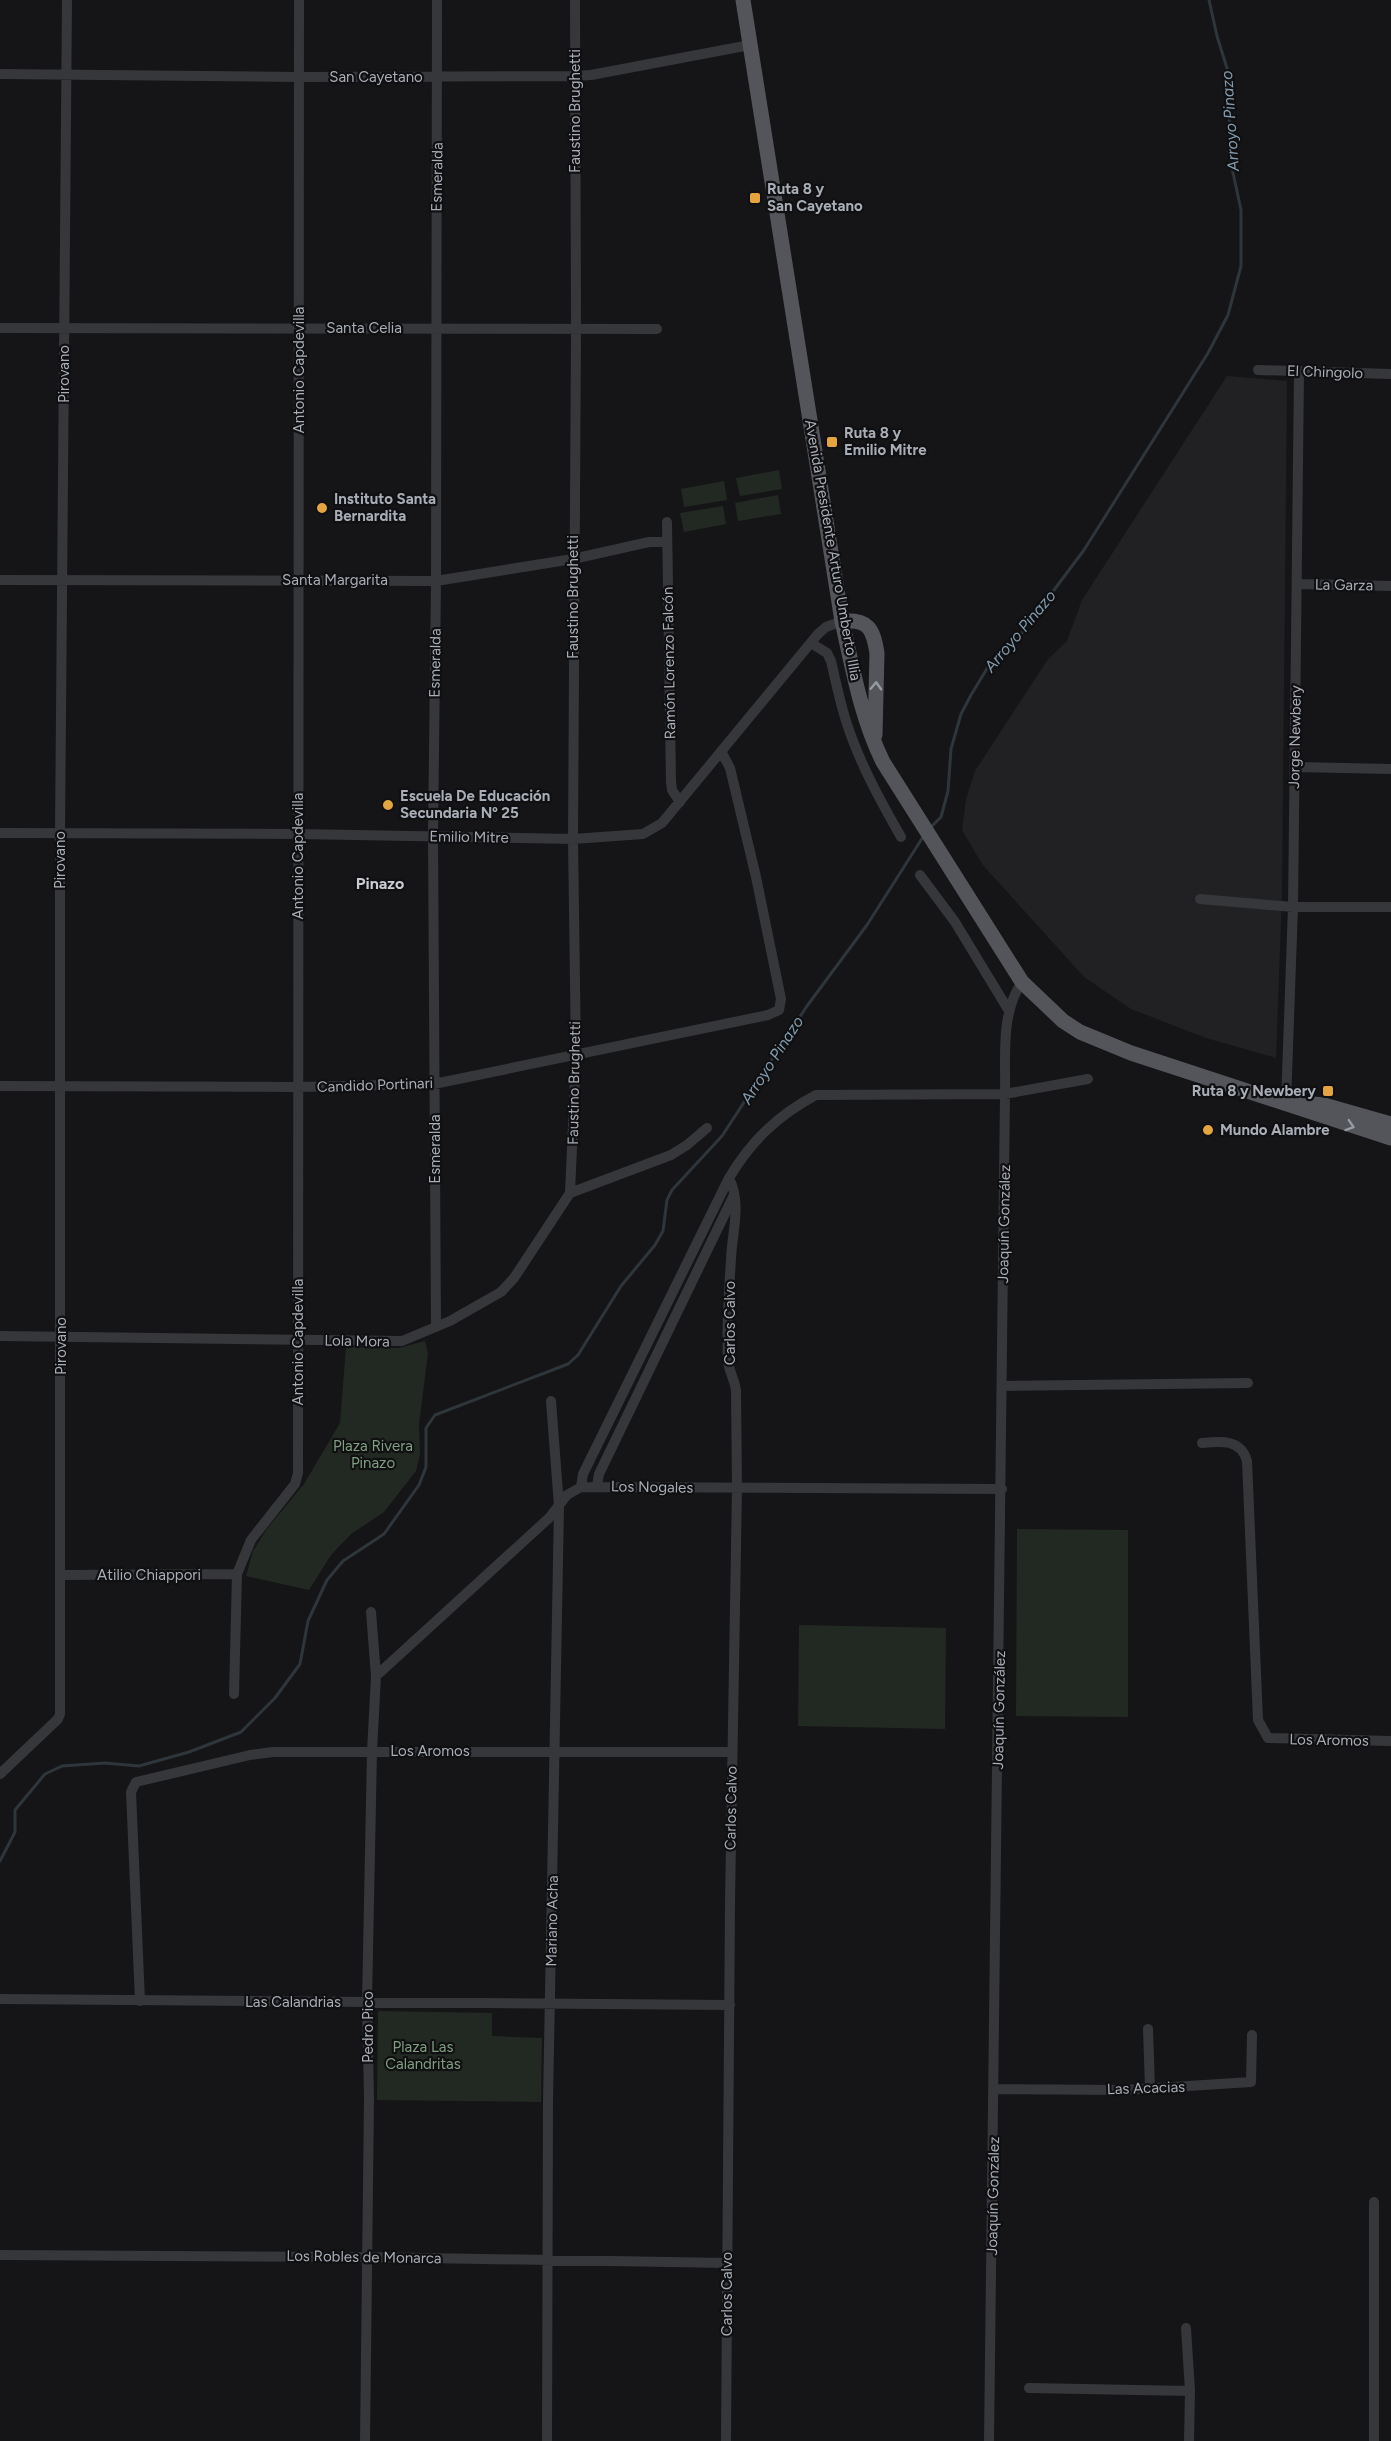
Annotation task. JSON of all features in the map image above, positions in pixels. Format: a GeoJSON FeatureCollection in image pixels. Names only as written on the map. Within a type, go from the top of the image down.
{"type":"FeatureCollection","features":[{"type":"Feature","properties":{"kind":"main road","name":"Avenida Presidente Arturo Umberto Illia"},"geometry":{"type":"LineString","coordinates":[[743,0],[842,621],[858,694],[875,745],[918,820],[1022,982],[1052,1012],[1080,1032],[1131,1053],[1391,1138]]}},
{"type":"Feature","properties":{"kind":"main road"},"geometry":{"type":"LineString","coordinates":[[842,621],[855,620],[864,623],[872,631],[875,640],[877,653],[875,745]]}},
{"type":"Feature","properties":{"kind":"main road","name":"Avenida Presidente Arturo Umberto Illia"},"geometry":{"type":"LineString","coordinates":[[1286,1103],[1324,1105],[1391,1124]]}},
{"type":"Feature","properties":{"kind":"street","name":"Pirovano"},"geometry":{"type":"LineString","coordinates":[[0,1774],[58,1719],[62,1336],[60,833],[67,0]]}},
{"type":"Feature","properties":{"kind":"street","name":"Antonio Capdevilla"},"geometry":{"type":"LineString","coordinates":[[234,1694],[237,1574],[242,1557],[251,1540],[295,1484],[298,1473],[299,0]]}},
{"type":"Feature","properties":{"kind":"street","name":"Esmeralda"},"geometry":{"type":"LineString","coordinates":[[436,1327],[433,837],[437,0]]}},
{"type":"Feature","properties":{"kind":"street","name":"Faustino Brughetti"},"geometry":{"type":"LineString","coordinates":[[570,1193],[576,1055],[573,839],[575,0]]}},
{"type":"Feature","properties":{"kind":"street","name":"San Cayetano"},"geometry":{"type":"LineString","coordinates":[[0,74],[299,77],[575,76],[591,75],[750,45]]}},
{"type":"Feature","properties":{"kind":"street","name":"Santa Celia"},"geometry":{"type":"LineString","coordinates":[[0,328],[657,329]]}},
{"type":"Feature","properties":{"kind":"street","name":"El Chingolo"},"geometry":{"type":"LineString","coordinates":[[1258,370],[1391,375]]}},
{"type":"Feature","properties":{"kind":"street","name":"Jorge Newbery"},"geometry":{"type":"LineString","coordinates":[[1286,1103],[1293,908],[1299,372]]}},
{"type":"Feature","properties":{"kind":"street","name":"Ramón Lorenzo Falcón"},"geometry":{"type":"LineString","coordinates":[[667,522],[671,782],[672,790],[680,802]]}},
{"type":"Feature","properties":{"kind":"street","name":"Santa Margarita"},"geometry":{"type":"LineString","coordinates":[[0,580],[436,581],[573,559],[649,542],[667,542]]}},
{"type":"Feature","properties":{"kind":"street","name":"La Garza"},"geometry":{"type":"LineString","coordinates":[[1297,584],[1391,586]]}},
{"type":"Feature","properties":{"kind":"street","name":"Emilio Mitre"},"geometry":{"type":"LineString","coordinates":[[0,833],[298,834],[573,839],[643,834],[662,823],[811,643],[826,627],[842,621]]}},
{"type":"Feature","properties":{"kind":"street"},"geometry":{"type":"LineString","coordinates":[[811,643],[827,653],[831,661],[847,723],[857,749],[874,790],[901,837]]}},
{"type":"Feature","properties":{"kind":"street","name":"Candido Portinari"},"geometry":{"type":"LineString","coordinates":[[0,1086],[297,1087],[434,1084],[768,1015],[779,1010],[781,999],[756,878],[730,768],[721,751]]}},
{"type":"Feature","properties":{"kind":"street"},"geometry":{"type":"LineString","coordinates":[[1295,767],[1391,770]]}},
{"type":"Feature","properties":{"kind":"street"},"geometry":{"type":"LineString","coordinates":[[920,875],[955,922],[1009,1011]]}},
{"type":"Feature","properties":{"kind":"street"},"geometry":{"type":"LineString","coordinates":[[1200,899],[1293,908],[1391,907]]}},
{"type":"Feature","properties":{"kind":"street","name":"Joaquín González"},"geometry":{"type":"LineString","coordinates":[[990,2441],[1005,1094],[1009,1011],[1014,994],[1022,982]]}},
{"type":"Feature","properties":{"kind":"street"},"geometry":{"type":"LineString","coordinates":[[376,1676],[540,1526],[567,1495],[581,1486],[584,1474],[729,1178],[758,1137],[795,1106],[816,1095],[1005,1094],[1088,1079]]}},
{"type":"Feature","properties":{"kind":"street"},"geometry":{"type":"LineString","coordinates":[[570,1193],[671,1155],[707,1128]]}},
{"type":"Feature","properties":{"kind":"street","name":"Carlos Calvo"},"geometry":{"type":"LineString","coordinates":[[726,2441],[732,1752],[737,1488],[736,1391],[735,1380],[728,1362],[731,1257],[736,1228],[735,1194],[729,1178]]}},
{"type":"Feature","properties":{"kind":"street","name":"Lola Mora"},"geometry":{"type":"LineString","coordinates":[[0,1336],[402,1341],[436,1327],[501,1292],[513,1278],[570,1193]]}},
{"type":"Feature","properties":{"kind":"street"},"geometry":{"type":"LineString","coordinates":[[597,1486],[599,1474],[735,1194]]}},
{"type":"Feature","properties":{"kind":"street"},"geometry":{"type":"LineString","coordinates":[[1002,1386],[1248,1383]]}},
{"type":"Feature","properties":{"kind":"street","name":"Mariano Acha"},"geometry":{"type":"LineString","coordinates":[[547,2441],[548,2101],[559,1506],[551,1401]]}},
{"type":"Feature","properties":{"kind":"street","name":"Los Aromos"},"geometry":{"type":"LineString","coordinates":[[1202,1443],[1220,1441],[1231,1443],[1240,1447],[1247,1461],[1258,1720],[1268,1738],[1391,1741]]}},
{"type":"Feature","properties":{"kind":"street","name":"Los Nogales"},"geometry":{"type":"LineString","coordinates":[[581,1486],[1002,1489]]}},
{"type":"Feature","properties":{"kind":"street","name":"Atilio Chiappori"},"geometry":{"type":"LineString","coordinates":[[61,1575],[237,1574]]}},
{"type":"Feature","properties":{"kind":"street","name":"Pedro Pico"},"geometry":{"type":"LineString","coordinates":[[365,2441],[368,2002],[372,1751],[376,1676],[371,1612]]}},
{"type":"Feature","properties":{"kind":"street","name":"Los Aromos"},"geometry":{"type":"LineString","coordinates":[[140,2001],[131,1792],[136,1782],[250,1755],[273,1752],[732,1752]]}},
{"type":"Feature","properties":{"kind":"street","name":"Las Calandrias"},"geometry":{"type":"LineString","coordinates":[[0,1999],[730,2005]]}},
{"type":"Feature","properties":{"kind":"street"},"geometry":{"type":"LineString","coordinates":[[1148,2029],[1150,2088]]}},
{"type":"Feature","properties":{"kind":"street","name":"Las Acacias"},"geometry":{"type":"LineString","coordinates":[[994,2090],[1150,2088],[1251,2082],[1252,2034]]}},
{"type":"Feature","properties":{"kind":"street"},"geometry":{"type":"LineString","coordinates":[[1374,2202],[1374,2441]]}},
{"type":"Feature","properties":{"kind":"street","name":"Los Robles de Monarca"},"geometry":{"type":"LineString","coordinates":[[0,2255],[367,2257],[727,2263]]}},
{"type":"Feature","properties":{"kind":"street"},"geometry":{"type":"LineString","coordinates":[[1186,2328],[1190,2391],[1189,2441]]}},
{"type":"Feature","properties":{"kind":"street"},"geometry":{"type":"LineString","coordinates":[[1029,2388],[1190,2391]]}},
{"type":"Feature","properties":{"kind":"shaded area"},"geometry":{"type":"Polygon","coordinates":[[[1227,376],[1287,381],[1282,892],[1276,1058],[1206,1038],[1131,1009],[1084,977],[982,864],[962,830],[966,799],[975,771],[1048,659],[1067,641],[1082,600],[1227,376]]]}},
{"type":"Feature","properties":{"kind":"green space"},"geometry":{"type":"Polygon","coordinates":[[[779,470],[782,489],[740,496],[736,478],[779,470]]]}},
{"type":"Feature","properties":{"kind":"green space"},"geometry":{"type":"Polygon","coordinates":[[[724,481],[727,500],[684,507],[681,489],[724,481]]]}},
{"type":"Feature","properties":{"kind":"green space"},"geometry":{"type":"Polygon","coordinates":[[[778,495],[781,514],[738,521],[735,503],[778,495]]]}},
{"type":"Feature","properties":{"kind":"green space"},"geometry":{"type":"Polygon","coordinates":[[[723,506],[726,524],[684,532],[680,513],[723,506]]]}},
{"type":"Feature","properties":{"kind":"green space","name":"Plaza Rivera Pinazo"},"geometry":{"type":"Polygon","coordinates":[[[425,1341],[428,1353],[419,1424],[420,1454],[416,1471],[384,1512],[351,1534],[331,1555],[309,1590],[246,1576],[253,1551],[266,1530],[304,1484],[340,1423],[346,1347],[399,1348],[425,1341]]]}},
{"type":"Feature","properties":{"kind":"green space"},"geometry":{"type":"Polygon","coordinates":[[[1017,1529],[1128,1530],[1128,1717],[1016,1716],[1017,1529]]]}},
{"type":"Feature","properties":{"kind":"green space"},"geometry":{"type":"Polygon","coordinates":[[[799,1625],[946,1628],[945,1729],[798,1726],[799,1625]]]}},
{"type":"Feature","properties":{"kind":"green space","name":"Plaza Las Calandritas"},"geometry":{"type":"Polygon","coordinates":[[[378,2011],[492,2013],[492,2036],[542,2038],[541,2102],[377,2100],[378,2011]]]}},
{"type":"Feature","properties":{"kind":"waterway","name":"Arroyo Pinazo"},"geometry":{"type":"LineString","coordinates":[[931,827],[941,817],[948,791],[951,749],[961,714],[971,695],[988,667],[1015,642],[1084,550],[1208,353],[1228,315],[1241,266],[1241,210],[1229,154],[1230,78],[1209,0]]}},
{"type":"Feature","properties":{"kind":"waterway","name":"Arroyo Pinazo"},"geometry":{"type":"LineString","coordinates":[[0,1861],[15,1832],[15,1810],[45,1774],[62,1766],[105,1763],[139,1766],[189,1752],[241,1732],[275,1698],[300,1664],[308,1621],[327,1580],[343,1561],[384,1534],[419,1485],[426,1467],[426,1428],[435,1415],[568,1364],[578,1355],[621,1286],[655,1245],[663,1231],[667,1200],[672,1190],[722,1136],[807,1006],[867,925],[923,837]]}},
{"type":"Feature","properties":{"kind":"place","name":"Ruta 8 y San Cayetano"},"geometry":{"type":"Point","coordinates":[755,198]}},
{"type":"Feature","properties":{"kind":"place","name":"Ruta 8 y Emilio Mitre"},"geometry":{"type":"Point","coordinates":[832,442]}},
{"type":"Feature","properties":{"kind":"place","name":"Instituto Santa Bernardita"},"geometry":{"type":"Point","coordinates":[322,508]}},
{"type":"Feature","properties":{"kind":"place","name":"Escuela De Educación Secundaria Nº 25"},"geometry":{"type":"Point","coordinates":[388,805]}},
{"type":"Feature","properties":{"kind":"place","name":"Ruta 8 y Newbery"},"geometry":{"type":"Point","coordinates":[1328,1091]}},
{"type":"Feature","properties":{"kind":"place","name":"Mundo Alambre"},"geometry":{"type":"Point","coordinates":[1208,1130]}},
{"type":"Feature","properties":{"kind":"district","name":"Pinazo"},"geometry":{"type":"Point","coordinates":[380,883]}}]}
